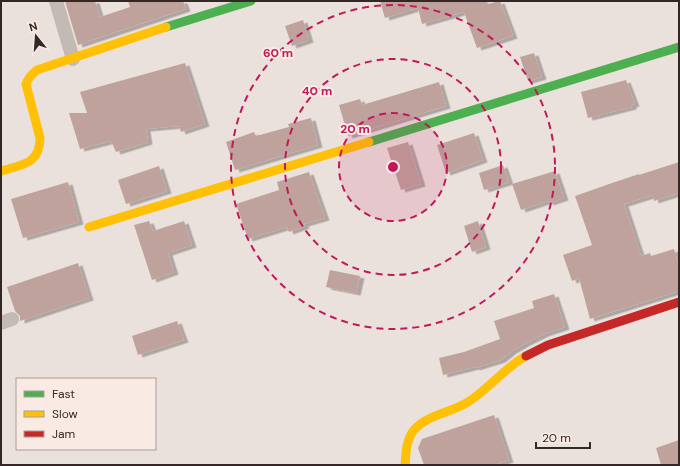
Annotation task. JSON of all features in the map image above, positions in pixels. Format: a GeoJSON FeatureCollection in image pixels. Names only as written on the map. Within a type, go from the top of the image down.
{"type":"FeatureCollection","features":[{"type":"Feature","properties":{"kind":"street"},"geometry":{"type":"LineString","coordinates":[[56,1],[73,59]]}},
{"type":"Feature","properties":{"kind":"street"},"geometry":{"type":"LineString","coordinates":[[1,171],[28,162],[36,158],[40,152],[40,138],[26,84],[28,78],[37,70],[204,15],[252,1]]}},
{"type":"Feature","properties":{"kind":"street"},"geometry":{"type":"LineString","coordinates":[[89,227],[679,47]]}},
{"type":"Feature","properties":{"kind":"street"},"geometry":{"type":"LineString","coordinates":[[405,465],[406,448],[410,435],[417,426],[430,418],[458,408],[472,400],[527,355],[548,345],[679,302]]}},
{"type":"Feature","properties":{"kind":"building"},"geometry":{"type":"Polygon","coordinates":[[[65,1],[95,1],[100,17],[130,7],[128,1],[183,1],[186,9],[78,45],[65,1]]]}},
{"type":"Feature","properties":{"kind":"building"},"geometry":{"type":"Polygon","coordinates":[[[380,1],[487,1],[488,4],[500,1],[513,36],[477,48],[464,12],[422,24],[418,8],[385,18],[380,1]]]}},
{"type":"Feature","properties":{"kind":"building"},"geometry":{"type":"Polygon","coordinates":[[[303,20],[309,40],[292,46],[285,26],[303,20]]]}},
{"type":"Feature","properties":{"kind":"building"},"geometry":{"type":"Polygon","coordinates":[[[534,53],[542,77],[528,81],[520,57],[534,53]]]}},
{"type":"Feature","properties":{"kind":"building"},"geometry":{"type":"Polygon","coordinates":[[[185,63],[205,124],[181,132],[179,126],[146,129],[148,142],[116,152],[111,141],[80,149],[69,113],[87,113],[80,92],[185,63]]]}},
{"type":"Feature","properties":{"kind":"building"},"geometry":{"type":"Polygon","coordinates":[[[626,80],[635,104],[632,105],[632,107],[588,118],[581,92],[626,80]]]}},
{"type":"Feature","properties":{"kind":"building"},"geometry":{"type":"Polygon","coordinates":[[[439,82],[446,106],[348,136],[339,105],[360,99],[362,105],[439,82]]]}},
{"type":"Feature","properties":{"kind":"building"},"geometry":{"type":"Polygon","coordinates":[[[311,118],[318,145],[235,170],[226,142],[254,132],[256,136],[289,127],[288,124],[311,118]]]}},
{"type":"Feature","properties":{"kind":"building"},"geometry":{"type":"Polygon","coordinates":[[[474,133],[483,160],[446,173],[437,145],[474,133]]]}},
{"type":"Feature","properties":{"kind":"building"},"geometry":{"type":"Polygon","coordinates":[[[408,142],[421,184],[401,190],[387,148],[408,142]]]}},
{"type":"Feature","properties":{"kind":"building"},"geometry":{"type":"Polygon","coordinates":[[[679,162],[679,193],[654,201],[653,195],[624,204],[641,256],[650,253],[651,256],[674,249],[679,267],[679,291],[590,319],[579,278],[572,281],[563,255],[592,245],[575,196],[679,162]]]}},
{"type":"Feature","properties":{"kind":"building"},"geometry":{"type":"Polygon","coordinates":[[[503,165],[509,182],[484,190],[479,173],[503,165]]]}},
{"type":"Feature","properties":{"kind":"building"},"geometry":{"type":"Polygon","coordinates":[[[159,166],[167,191],[126,204],[118,180],[159,166]]]}},
{"type":"Feature","properties":{"kind":"building"},"geometry":{"type":"Polygon","coordinates":[[[555,171],[564,198],[549,203],[548,201],[521,210],[512,184],[555,171]]]}},
{"type":"Feature","properties":{"kind":"building"},"geometry":{"type":"Polygon","coordinates":[[[309,172],[325,218],[304,224],[305,226],[289,232],[287,227],[248,239],[236,204],[279,190],[277,182],[309,172]]]}},
{"type":"Feature","properties":{"kind":"building"},"geometry":{"type":"Polygon","coordinates":[[[68,182],[79,222],[23,238],[11,199],[68,182]]]}},
{"type":"Feature","properties":{"kind":"building"},"geometry":{"type":"Polygon","coordinates":[[[149,221],[153,231],[184,221],[192,245],[168,253],[174,272],[152,280],[134,225],[149,221]]]}},
{"type":"Feature","properties":{"kind":"building"},"geometry":{"type":"Polygon","coordinates":[[[478,221],[486,247],[472,252],[464,226],[478,221]]]}},
{"type":"Feature","properties":{"kind":"building"},"geometry":{"type":"Polygon","coordinates":[[[78,263],[89,298],[20,321],[20,316],[15,311],[7,287],[78,263]]]}},
{"type":"Feature","properties":{"kind":"building"},"geometry":{"type":"Polygon","coordinates":[[[330,270],[360,276],[356,293],[326,287],[330,270]]]}},
{"type":"Feature","properties":{"kind":"building"},"geometry":{"type":"Polygon","coordinates":[[[554,294],[565,327],[544,334],[526,343],[512,351],[501,360],[475,368],[443,375],[439,358],[464,352],[500,339],[494,321],[534,308],[532,301],[554,294]]]}},
{"type":"Feature","properties":{"kind":"building"},"geometry":{"type":"Polygon","coordinates":[[[177,321],[184,340],[138,355],[132,336],[177,321]]]}},
{"type":"Feature","properties":{"kind":"building"},"geometry":{"type":"Polygon","coordinates":[[[494,415],[509,460],[494,465],[424,465],[418,448],[422,439],[494,415]]]}},
{"type":"Feature","properties":{"kind":"building"},"geometry":{"type":"Polygon","coordinates":[[[679,440],[679,465],[661,465],[656,448],[679,440]]]}},
{"type":"Feature","properties":{"kind":"traffic: fast"},"geometry":{"type":"LineString","coordinates":[[166,27],[251,1]]}},
{"type":"Feature","properties":{"kind":"traffic: fast"},"geometry":{"type":"LineString","coordinates":[[369,142],[679,47]]}},
{"type":"Feature","properties":{"kind":"traffic: slow"},"geometry":{"type":"LineString","coordinates":[[1,171],[23,165],[37,153],[40,138],[26,84],[29,78],[37,70],[166,27]]}},
{"type":"Feature","properties":{"kind":"traffic: slow"},"geometry":{"type":"LineString","coordinates":[[89,227],[369,142]]}},
{"type":"Feature","properties":{"kind":"traffic: slow"},"geometry":{"type":"LineString","coordinates":[[405,465],[409,438],[414,430],[426,420],[461,406],[476,397],[511,366],[526,356]]}},
{"type":"Feature","properties":{"kind":"traffic: jam"},"geometry":{"type":"LineString","coordinates":[[526,356],[548,345],[679,302]]}}]}
